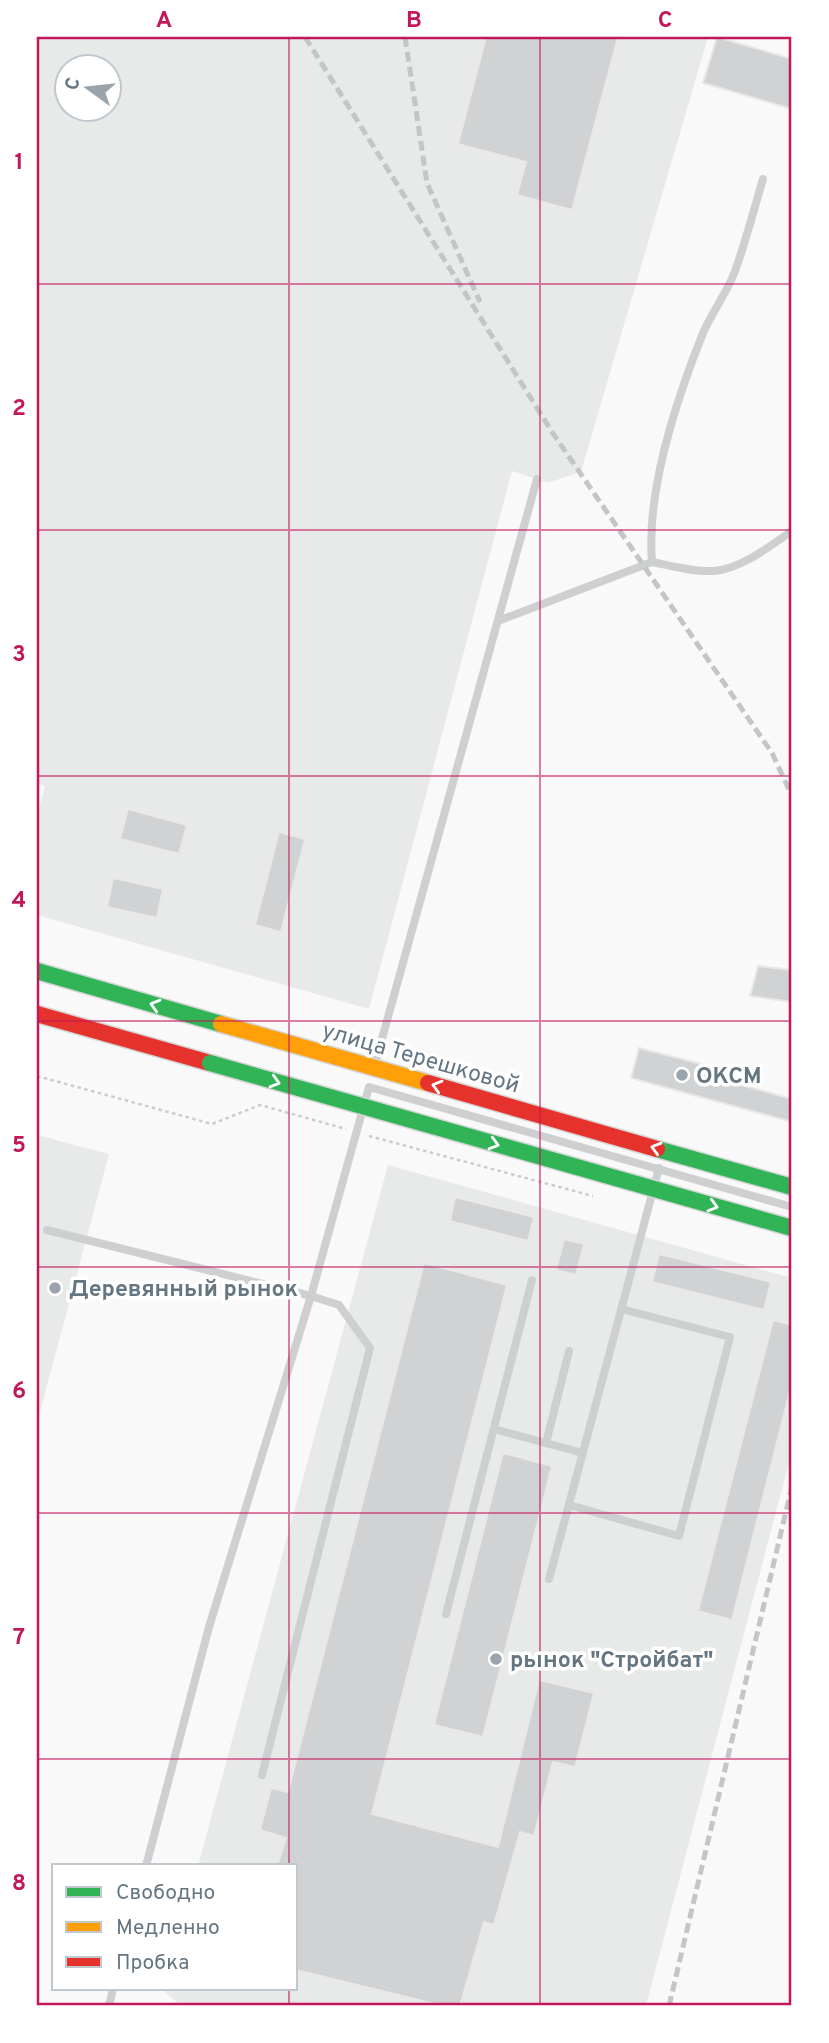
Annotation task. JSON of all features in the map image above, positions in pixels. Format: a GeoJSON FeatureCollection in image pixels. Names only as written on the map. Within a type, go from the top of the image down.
{"type":"FeatureCollection","features":[{"type":"Feature","properties":{"kind":"main road","name":"улица Терешковой"},"geometry":{"type":"LineString","coordinates":[[37,971],[792,1187]]}},
{"type":"Feature","properties":{"kind":"main road"},"geometry":{"type":"LineString","coordinates":[[37,1014],[792,1228]]}},
{"type":"Feature","properties":{"kind":"lane"},"geometry":{"type":"LineString","coordinates":[[652,562],[650,542],[659,475],[679,397],[704,331],[734,273],[763,179]]}},
{"type":"Feature","properties":{"kind":"lane"},"geometry":{"type":"LineString","coordinates":[[147,1864],[209,1627],[311,1296],[537,479]]}},
{"type":"Feature","properties":{"kind":"lane"},"geometry":{"type":"LineString","coordinates":[[498,621],[652,562],[715,572],[755,557],[792,531]]}},
{"type":"Feature","properties":{"kind":"lane"},"geometry":{"type":"LineString","coordinates":[[369,1087],[792,1207]]}},
{"type":"Feature","properties":{"kind":"lane"},"geometry":{"type":"LineString","coordinates":[[549,1579],[659,1168]]}},
{"type":"Feature","properties":{"kind":"lane"},"geometry":{"type":"LineString","coordinates":[[47,1230],[340,1305],[370,1348],[262,1775]]}},
{"type":"Feature","properties":{"kind":"lane"},"geometry":{"type":"LineString","coordinates":[[446,1614],[532,1280]]}},
{"type":"Feature","properties":{"kind":"lane"},"geometry":{"type":"LineString","coordinates":[[569,1505],[679,1536],[730,1337],[621,1309]]}},
{"type":"Feature","properties":{"kind":"lane"},"geometry":{"type":"LineString","coordinates":[[546,1443],[569,1351]]}},
{"type":"Feature","properties":{"kind":"lane"},"geometry":{"type":"LineString","coordinates":[[494,1429],[583,1453]]}},
{"type":"Feature","properties":{"kind":"path"},"geometry":{"type":"LineString","coordinates":[[37,1076],[212,1124],[260,1105],[595,1196]]}},
{"type":"Feature","properties":{"kind":"shaded area"},"geometry":{"type":"Polygon","coordinates":[[[37,37],[708,37],[581,472],[547,483],[512,471],[369,1009],[37,915],[37,816],[45,786],[37,783],[37,37]]]}},
{"type":"Feature","properties":{"kind":"shaded area","name":"Деревянный рынок"},"geometry":{"type":"Polygon","coordinates":[[[37,1135],[109,1154],[37,1423],[37,1135]]]}},
{"type":"Feature","properties":{"kind":"shaded area","name":"рынок \"Стройбат\""},"geometry":{"type":"Polygon","coordinates":[[[388,1165],[792,1278],[792,1451],[646,2006],[181,2006],[164,1990],[298,1990],[298,1864],[199,1864],[388,1165]]]}},
{"type":"Feature","properties":{"kind":"building"},"geometry":{"type":"Polygon","coordinates":[[[486,37],[618,37],[572,210],[517,195],[526,162],[458,144],[486,37]]]}},
{"type":"Feature","properties":{"kind":"building"},"geometry":{"type":"Polygon","coordinates":[[[717,37],[792,59],[792,109],[703,83],[717,37]]]}},
{"type":"Feature","properties":{"kind":"building"},"geometry":{"type":"Polygon","coordinates":[[[128,809],[187,825],[179,854],[120,839],[128,809]]]}},
{"type":"Feature","properties":{"kind":"building"},"geometry":{"type":"Polygon","coordinates":[[[279,832],[305,839],[281,932],[255,925],[279,832]]]}},
{"type":"Feature","properties":{"kind":"building"},"geometry":{"type":"Polygon","coordinates":[[[113,878],[163,889],[157,918],[107,907],[113,878]]]}},
{"type":"Feature","properties":{"kind":"building"},"geometry":{"type":"Polygon","coordinates":[[[758,966],[792,970],[792,1002],[750,996],[758,966]]]}},
{"type":"Feature","properties":{"kind":"building","name":"ОКСМ"},"geometry":{"type":"Polygon","coordinates":[[[639,1048],[733,1072],[731,1082],[792,1099],[792,1122],[631,1078],[639,1048]]]}},
{"type":"Feature","properties":{"kind":"building"},"geometry":{"type":"Polygon","coordinates":[[[455,1197],[534,1217],[528,1241],[450,1221],[455,1197]]]}},
{"type":"Feature","properties":{"kind":"building"},"geometry":{"type":"Polygon","coordinates":[[[564,1239],[584,1244],[576,1275],[556,1270],[564,1239]]]}},
{"type":"Feature","properties":{"kind":"building"},"geometry":{"type":"Polygon","coordinates":[[[659,1254],[771,1282],[764,1310],[652,1282],[659,1254]]]}},
{"type":"Feature","properties":{"kind":"building"},"geometry":{"type":"Polygon","coordinates":[[[424,1263],[507,1285],[372,1814],[498,1847],[539,1680],[594,1693],[575,1767],[553,1762],[534,1836],[520,1832],[494,1925],[484,1922],[460,2006],[443,2006],[298,1970],[298,1864],[278,1864],[286,1838],[260,1830],[271,1788],[288,1792],[424,1263]]]}},
{"type":"Feature","properties":{"kind":"building"},"geometry":{"type":"Polygon","coordinates":[[[773,1320],[792,1325],[792,1383],[732,1620],[698,1611],[773,1320]]]}},
{"type":"Feature","properties":{"kind":"building"},"geometry":{"type":"Polygon","coordinates":[[[503,1453],[552,1466],[483,1737],[434,1725],[503,1453]]]}},
{"type":"Feature","properties":{"kind":"railway"},"geometry":{"type":"LineString","coordinates":[[305,37],[552,432],[772,753],[792,796]]}},
{"type":"Feature","properties":{"kind":"railway"},"geometry":{"type":"LineString","coordinates":[[405,37],[427,183],[480,302]]}},
{"type":"Feature","properties":{"kind":"railway"},"geometry":{"type":"LineString","coordinates":[[669,2006],[792,1486]]}},
{"type":"Feature","properties":{"kind":"traffic: fast"},"geometry":{"type":"LineString","coordinates":[[37,971],[221,1024]]}},
{"type":"Feature","properties":{"kind":"traffic: fast"},"geometry":{"type":"LineString","coordinates":[[210,1063],[792,1228]]}},
{"type":"Feature","properties":{"kind":"traffic: fast"},"geometry":{"type":"LineString","coordinates":[[657,1149],[792,1187]]}},
{"type":"Feature","properties":{"kind":"traffic: jam"},"geometry":{"type":"LineString","coordinates":[[37,1014],[210,1063]]}},
{"type":"Feature","properties":{"kind":"traffic: jam"},"geometry":{"type":"LineString","coordinates":[[428,1083],[657,1149]]}},
{"type":"Feature","properties":{"kind":"traffic: slow"},"geometry":{"type":"LineString","coordinates":[[221,1024],[428,1083]]}},
{"type":"Feature","properties":{"kind":"place","name":"ОКСМ"},"geometry":{"type":"Point","coordinates":[682,1075]}},
{"type":"Feature","properties":{"kind":"place","name":"Деревянный рынок"},"geometry":{"type":"Point","coordinates":[55,1288]}},
{"type":"Feature","properties":{"kind":"place","name":"рынок \"Стройбат\""},"geometry":{"type":"Point","coordinates":[496,1659]}}]}
